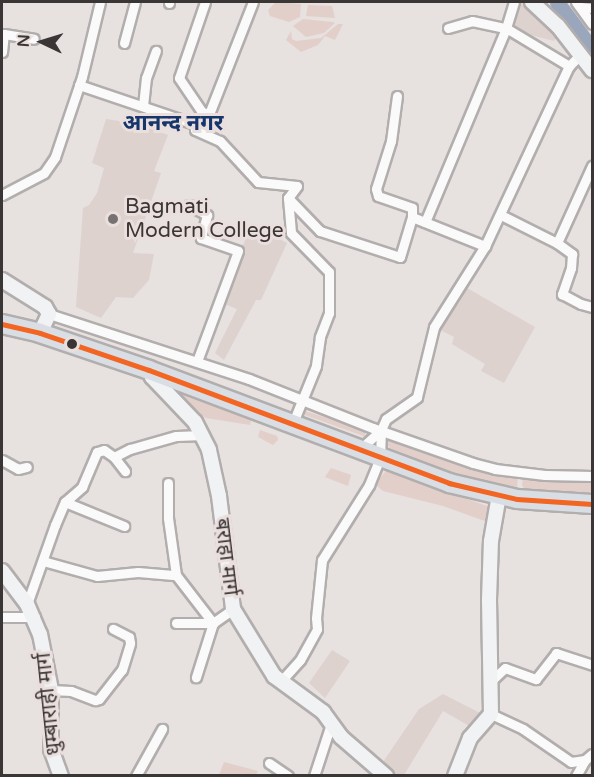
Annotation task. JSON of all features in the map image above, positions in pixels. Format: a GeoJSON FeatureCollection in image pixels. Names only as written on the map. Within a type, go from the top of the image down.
{"type":"FeatureCollection","features":[{"type":"Feature","properties":{"kind":"highway"},"geometry":{"type":"LineString","coordinates":[[2,324],[40,333],[149,370],[292,426],[449,483],[499,495],[549,503],[592,504]]}},
{"type":"Feature","properties":{"kind":"main road"},"geometry":{"type":"LineString","coordinates":[[532,2],[558,26],[592,70]]}},
{"type":"Feature","properties":{"kind":"main road"},"geometry":{"type":"LineString","coordinates":[[2,280],[8,289],[45,307],[48,314],[40,333]]}},
{"type":"Feature","properties":{"kind":"main road","name":"बराहा मार्ग"},"geometry":{"type":"LineString","coordinates":[[149,370],[152,377],[195,422],[203,435],[219,496],[233,609],[274,676],[323,712],[341,737],[383,774]]}},
{"type":"Feature","properties":{"kind":"main road"},"geometry":{"type":"LineString","coordinates":[[455,776],[470,738],[491,714],[488,648],[491,541],[499,495]]}},
{"type":"Feature","properties":{"kind":"main road","name":"धुम्बाराही मार्ग"},"geometry":{"type":"LineString","coordinates":[[2,571],[34,617],[51,690],[51,749],[61,776]]}},
{"type":"Feature","properties":{"kind":"street"},"geometry":{"type":"LineString","coordinates":[[2,195],[44,173],[55,157],[79,85],[99,2]]}},
{"type":"Feature","properties":{"kind":"street"},"geometry":{"type":"LineString","coordinates":[[124,43],[134,2]]}},
{"type":"Feature","properties":{"kind":"street"},"geometry":{"type":"LineString","coordinates":[[205,2],[179,78],[202,111],[209,114],[253,2]]}},
{"type":"Feature","properties":{"kind":"street"},"geometry":{"type":"LineString","coordinates":[[425,222],[506,28],[514,2]]}},
{"type":"Feature","properties":{"kind":"street"},"geometry":{"type":"LineString","coordinates":[[578,4],[592,8]]}},
{"type":"Feature","properties":{"kind":"street"},"geometry":{"type":"LineString","coordinates":[[578,4],[592,24]]}},
{"type":"Feature","properties":{"kind":"street"},"geometry":{"type":"LineString","coordinates":[[448,28],[472,21],[506,28],[569,66]]}},
{"type":"Feature","properties":{"kind":"street"},"geometry":{"type":"LineString","coordinates":[[2,52],[4,34],[34,39]]}},
{"type":"Feature","properties":{"kind":"street"},"geometry":{"type":"LineString","coordinates":[[143,106],[147,78],[156,51]]}},
{"type":"Feature","properties":{"kind":"street"},"geometry":{"type":"LineString","coordinates":[[281,681],[300,660],[317,629],[322,560],[369,485],[380,458],[381,430],[386,419],[417,397],[434,327],[485,246],[569,66],[581,54]]}},
{"type":"Feature","properties":{"kind":"street"},"geometry":{"type":"LineString","coordinates":[[79,85],[197,125]]}},
{"type":"Feature","properties":{"kind":"street"},"geometry":{"type":"LineString","coordinates":[[288,198],[320,231],[400,257],[412,217],[412,208],[378,196],[376,189],[391,141],[397,96]]}},
{"type":"Feature","properties":{"kind":"street"},"geometry":{"type":"LineString","coordinates":[[202,111],[195,130],[220,141],[258,182],[297,186],[288,198],[291,233],[329,272],[329,313],[320,337],[316,366],[292,426]]}},
{"type":"Feature","properties":{"kind":"street"},"geometry":{"type":"LineString","coordinates":[[557,243],[592,166]]}},
{"type":"Feature","properties":{"kind":"street"},"geometry":{"type":"LineString","coordinates":[[189,205],[207,215],[201,238],[238,251],[197,361]]}},
{"type":"Feature","properties":{"kind":"street"},"geometry":{"type":"LineString","coordinates":[[501,215],[557,243],[572,254],[573,259],[562,294],[574,302],[592,307]]}},
{"type":"Feature","properties":{"kind":"street"},"geometry":{"type":"LineString","coordinates":[[412,217],[485,246]]}},
{"type":"Feature","properties":{"kind":"street"},"geometry":{"type":"LineString","coordinates":[[48,314],[197,361],[445,454],[495,469],[544,475],[592,476]]}},
{"type":"Feature","properties":{"kind":"street"},"geometry":{"type":"LineString","coordinates":[[359,450],[381,430]]}},
{"type":"Feature","properties":{"kind":"street"},"geometry":{"type":"LineString","coordinates":[[114,457],[130,449],[176,436],[203,435]]}},
{"type":"Feature","properties":{"kind":"street"},"geometry":{"type":"LineString","coordinates":[[27,604],[65,502],[82,487],[97,452],[104,450],[114,457],[125,471]]}},
{"type":"Feature","properties":{"kind":"street"},"geometry":{"type":"LineString","coordinates":[[2,460],[18,469],[27,467]]}},
{"type":"Feature","properties":{"kind":"street"},"geometry":{"type":"LineString","coordinates":[[168,483],[168,518],[176,575],[213,623]]}},
{"type":"Feature","properties":{"kind":"street"},"geometry":{"type":"LineString","coordinates":[[65,502],[124,526]]}},
{"type":"Feature","properties":{"kind":"street"},"geometry":{"type":"LineString","coordinates":[[43,561],[97,576],[138,572],[176,575]]}},
{"type":"Feature","properties":{"kind":"street"},"geometry":{"type":"LineString","coordinates":[[176,623],[213,623],[233,609]]}},
{"type":"Feature","properties":{"kind":"street"},"geometry":{"type":"LineString","coordinates":[[2,617],[34,617]]}},
{"type":"Feature","properties":{"kind":"street"},"geometry":{"type":"LineString","coordinates":[[196,677],[213,623]]}},
{"type":"Feature","properties":{"kind":"street"},"geometry":{"type":"LineString","coordinates":[[51,690],[71,691],[94,700],[99,699],[122,670],[130,643],[129,637],[112,629]]}},
{"type":"Feature","properties":{"kind":"street"},"geometry":{"type":"LineString","coordinates":[[491,681],[505,668],[536,678],[556,653],[592,664]]}},
{"type":"Feature","properties":{"kind":"street"},"geometry":{"type":"LineString","coordinates":[[491,714],[523,729],[571,762],[589,757]]}},
{"type":"Feature","properties":{"kind":"street"},"geometry":{"type":"LineString","coordinates":[[314,776],[331,724]]}},
{"type":"Feature","properties":{"kind":"street"},"geometry":{"type":"LineString","coordinates":[[136,776],[162,729]]}},
{"type":"Feature","properties":{"kind":"street"},"geometry":{"type":"LineString","coordinates":[[576,776],[589,757]]}},
{"type":"Feature","properties":{"kind":"street"},"geometry":{"type":"LineString","coordinates":[[269,762],[288,776]]}},
{"type":"Feature","properties":{"kind":"shaded area"},"geometry":{"type":"Polygon","coordinates":[[[276,2],[301,4],[300,17],[289,22],[270,16],[268,10],[276,2]]]}},
{"type":"Feature","properties":{"kind":"shaded area"},"geometry":{"type":"Polygon","coordinates":[[[522,2],[557,36],[554,41],[519,32],[510,27],[522,2]]]}},
{"type":"Feature","properties":{"kind":"shaded area"},"geometry":{"type":"Polygon","coordinates":[[[308,5],[332,6],[335,18],[306,16],[308,5]]]}},
{"type":"Feature","properties":{"kind":"shaded area"},"geometry":{"type":"Polygon","coordinates":[[[303,19],[335,23],[324,33],[306,37],[293,26],[303,19]]]}},
{"type":"Feature","properties":{"kind":"shaded area"},"geometry":{"type":"Polygon","coordinates":[[[338,24],[343,24],[335,40],[325,36],[318,45],[301,52],[286,40],[291,31],[292,39],[296,41],[321,38],[338,24]]]}},
{"type":"Feature","properties":{"kind":"shaded area","name":"Bagmati Modern College"},"geometry":{"type":"Polygon","coordinates":[[[106,119],[138,124],[168,135],[154,171],[161,173],[133,253],[154,254],[149,280],[133,298],[116,297],[101,318],[76,307],[83,208],[89,205],[97,193],[104,168],[92,163],[106,119]]]}},
{"type":"Feature","properties":{"kind":"shaded area"},"geometry":{"type":"Polygon","coordinates":[[[251,224],[287,243],[261,300],[256,300],[224,360],[215,353],[237,309],[222,303],[251,224]]]}},
{"type":"Feature","properties":{"kind":"shaded area"},"geometry":{"type":"Polygon","coordinates":[[[467,288],[535,327],[504,383],[481,371],[485,364],[452,344],[454,337],[440,330],[449,311],[459,303],[467,288]]]}},
{"type":"Feature","properties":{"kind":"shaded area"},"geometry":{"type":"Polygon","coordinates":[[[174,392],[251,420],[250,425],[206,418],[193,410],[174,392]]]}},
{"type":"Feature","properties":{"kind":"shaded area"},"geometry":{"type":"Polygon","coordinates":[[[305,411],[364,430],[366,437],[305,415],[305,411]]]}},
{"type":"Feature","properties":{"kind":"shaded area"},"geometry":{"type":"Polygon","coordinates":[[[260,430],[277,436],[278,440],[273,445],[258,437],[260,430]]]}},
{"type":"Feature","properties":{"kind":"shaded area"},"geometry":{"type":"Polygon","coordinates":[[[387,438],[492,472],[518,477],[517,487],[465,478],[390,448],[386,443],[387,438]]]}},
{"type":"Feature","properties":{"kind":"shaded area"},"geometry":{"type":"Polygon","coordinates":[[[331,468],[351,475],[348,486],[325,477],[331,468]]]}},
{"type":"Feature","properties":{"kind":"shaded area"},"geometry":{"type":"Polygon","coordinates":[[[386,471],[493,508],[493,524],[443,506],[383,491],[375,484],[386,471]]]}},
{"type":"Feature","properties":{"kind":"shaded area"},"geometry":{"type":"Polygon","coordinates":[[[523,478],[563,482],[592,481],[592,494],[525,490],[522,485],[523,478]]]}},
{"type":"Feature","properties":{"kind":"shaded area"},"geometry":{"type":"Polygon","coordinates":[[[332,650],[350,661],[325,698],[309,683],[332,650]]]}},
{"type":"Feature","properties":{"kind":"shaded area"},"geometry":{"type":"Polygon","coordinates":[[[443,694],[482,714],[471,727],[443,711],[404,775],[394,775],[381,765],[419,709],[443,694]]]}},
{"type":"Feature","properties":{"kind":"shaded area"},"geometry":{"type":"Polygon","coordinates":[[[224,762],[258,771],[256,775],[219,775],[224,762]]]}},
{"type":"Feature","properties":{"kind":"waterway"},"geometry":{"type":"LineString","coordinates":[[557,2],[592,49]]}},
{"type":"Feature","properties":{"kind":"transit line"},"geometry":{"type":"LineString","coordinates":[[2,324],[40,333],[149,370],[449,483],[517,499],[592,504]]}},
{"type":"Feature","properties":{"kind":"place","name":"Bagmati Modern College"},"geometry":{"type":"Point","coordinates":[113,219]}},
{"type":"Feature","properties":{"kind":"district","name":"आनन्द नगर"},"geometry":{"type":"Point","coordinates":[173,124]}}]}
